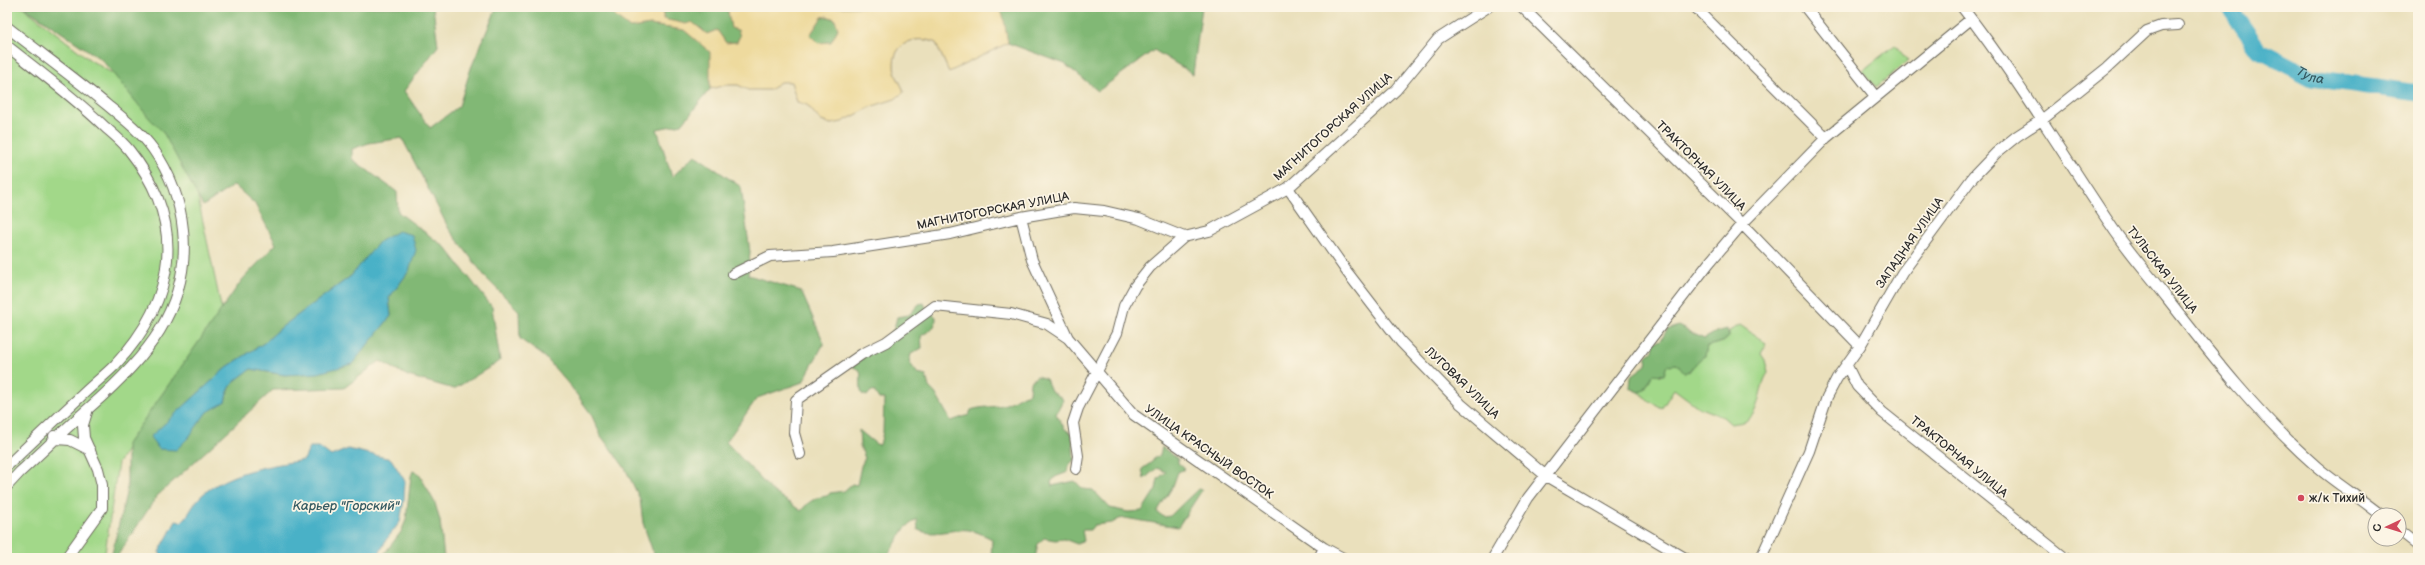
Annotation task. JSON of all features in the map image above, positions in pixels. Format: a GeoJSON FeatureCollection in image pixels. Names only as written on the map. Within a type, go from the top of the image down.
{"type":"FeatureCollection","features":[{"type":"Feature","properties":{"kind":"street","name":"МАГНИТОГОРСКАЯ УЛИЦА"},"geometry":{"type":"LineString","coordinates":[[733,274],[770,256],[833,252],[950,234],[1021,217],[1074,208],[1104,211],[1139,219],[1184,236],[1209,231],[1288,188],[1396,90],[1438,39],[1488,7]]}},
{"type":"Feature","properties":{"kind":"street","name":"ТРАКТОРНАЯ УЛИЦА"},"geometry":{"type":"LineString","coordinates":[[1522,7],[1742,224],[1860,346]]}},
{"type":"Feature","properties":{"kind":"street"},"geometry":{"type":"LineString","coordinates":[[1695,7],[1826,138]]}},
{"type":"Feature","properties":{"kind":"street"},"geometry":{"type":"LineString","coordinates":[[1805,7],[1875,96]]}},
{"type":"Feature","properties":{"kind":"street","name":"ТУЛЬСКАЯ УЛИЦА"},"geometry":{"type":"LineString","coordinates":[[1962,7],[2043,119],[2111,225],[2192,331],[2257,408],[2318,468],[2370,507]]}},
{"type":"Feature","properties":{"kind":"street"},"geometry":{"type":"LineString","coordinates":[[1493,558],[1528,498],[1709,262],[1742,224],[1826,138],[1875,96],[1971,19]]}},
{"type":"Feature","properties":{"kind":"street","name":"ЗАПАДНАЯ УЛИЦА"},"geometry":{"type":"LineString","coordinates":[[1761,558],[1809,451],[1827,397],[1837,378],[1860,346],[1902,273],[1973,177],[1996,153],[2017,136],[2043,119],[2107,68],[2147,31],[2161,26],[2178,26]]}},
{"type":"Feature","properties":{"kind":"street"},"geometry":{"type":"LineString","coordinates":[[7,27],[96,96],[127,122],[152,148],[168,174],[182,214],[185,246],[182,278],[173,305],[150,347],[126,375],[88,409],[57,440],[20,472],[7,486]]}},
{"type":"Feature","properties":{"kind":"street"},"geometry":{"type":"LineString","coordinates":[[7,46],[85,108],[129,149],[148,176],[163,214],[169,246],[165,278],[158,300],[136,340],[115,365],[7,466]]}},
{"type":"Feature","properties":{"kind":"street"},"geometry":{"type":"LineString","coordinates":[[85,108],[96,96]]}},
{"type":"Feature","properties":{"kind":"street","name":"ЛУГОВАЯ УЛИЦА"},"geometry":{"type":"LineString","coordinates":[[1288,188],[1347,272],[1401,342],[1462,404],[1546,476],[1685,558]]}},
{"type":"Feature","properties":{"kind":"street","name":"УЛИЦА КРАСНЫЙ ВОСТОК"},"geometry":{"type":"LineString","coordinates":[[1021,217],[1032,260],[1068,338],[1134,415],[1324,548],[1343,558]]}},
{"type":"Feature","properties":{"kind":"street"},"geometry":{"type":"LineString","coordinates":[[1076,469],[1078,456],[1073,423],[1078,408],[1098,372],[1117,332],[1124,306],[1135,286],[1150,267],[1184,236]]}},
{"type":"Feature","properties":{"kind":"street"},"geometry":{"type":"LineString","coordinates":[[800,454],[794,433],[796,400],[862,354],[886,342],[935,306],[1012,314],[1047,324],[1068,338]]}},
{"type":"Feature","properties":{"kind":"street"},"geometry":{"type":"LineString","coordinates":[[115,365],[126,375]]}},
{"type":"Feature","properties":{"kind":"street","name":"ТРАКТОРНАЯ УЛИЦА"},"geometry":{"type":"LineString","coordinates":[[1847,366],[1857,386],[1882,412],[2064,558]]}},
{"type":"Feature","properties":{"kind":"street"},"geometry":{"type":"LineString","coordinates":[[66,558],[102,508],[102,486],[90,450],[84,438],[83,425],[88,409]]}},
{"type":"Feature","properties":{"kind":"street"},"geometry":{"type":"LineString","coordinates":[[47,428],[57,440]]}},
{"type":"Feature","properties":{"kind":"street"},"geometry":{"type":"LineString","coordinates":[[57,440],[70,440],[90,450]]}},
{"type":"Feature","properties":{"kind":"street"},"geometry":{"type":"LineString","coordinates":[[2407,537],[2418,546]]}},
{"type":"Feature","properties":{"kind":"street"},"geometry":{"type":"LineString","coordinates":[[1319,558],[1324,548]]}},
{"type":"Feature","properties":{"kind":"green space"},"geometry":{"type":"Polygon","coordinates":[[[7,7],[23,7],[90,60],[180,114],[222,311],[118,463],[105,553],[101,558],[7,558],[7,7]]]}},
{"type":"Feature","properties":{"kind":"green space"},"geometry":{"type":"Polygon","coordinates":[[[24,7],[433,7],[438,46],[404,91],[430,128],[459,106],[471,68],[497,7],[615,7],[613,15],[630,28],[650,25],[684,30],[711,52],[710,89],[682,124],[657,129],[672,177],[695,155],[741,187],[750,252],[748,275],[801,291],[824,343],[803,382],[757,398],[726,442],[771,490],[801,511],[806,505],[815,499],[827,496],[830,493],[844,491],[852,484],[857,485],[861,466],[865,458],[860,446],[859,430],[876,444],[880,445],[883,432],[884,399],[879,399],[874,391],[871,391],[867,396],[862,394],[860,371],[852,366],[894,329],[897,317],[909,315],[919,304],[924,303],[926,308],[936,317],[936,321],[932,329],[921,336],[922,348],[911,354],[909,362],[918,374],[926,376],[929,387],[935,393],[951,421],[969,415],[971,410],[1006,404],[1029,393],[1030,382],[1037,376],[1046,379],[1051,391],[1062,398],[1063,401],[1056,414],[1065,429],[1072,434],[1074,460],[1069,465],[1068,472],[1055,477],[1051,482],[1052,486],[1075,481],[1083,489],[1093,490],[1110,508],[1128,512],[1142,511],[1156,489],[1158,479],[1166,472],[1157,468],[1144,479],[1142,469],[1152,462],[1155,457],[1160,456],[1162,447],[1178,459],[1178,463],[1185,469],[1178,472],[1173,486],[1157,512],[1164,517],[1170,516],[1198,489],[1202,490],[1178,527],[1125,518],[1119,519],[1112,523],[1094,525],[1090,530],[1082,530],[1084,541],[1077,544],[1064,539],[1055,540],[1044,538],[1038,544],[1035,558],[991,558],[992,539],[980,533],[967,530],[933,533],[923,532],[918,530],[917,519],[905,528],[888,555],[876,558],[655,558],[643,523],[640,499],[625,468],[601,436],[591,414],[572,388],[545,357],[520,339],[519,311],[487,279],[449,229],[402,138],[369,143],[352,149],[352,159],[397,192],[398,212],[446,248],[492,307],[500,361],[454,389],[408,376],[380,361],[344,388],[273,390],[157,496],[116,558],[111,558],[127,489],[127,444],[242,280],[276,244],[255,204],[234,185],[203,206],[163,132],[150,119],[102,60],[24,7]],[[364,263],[351,276],[283,326],[264,343],[227,367],[151,437],[225,402],[228,391],[234,382],[251,369],[285,375],[383,326],[391,316],[389,298],[409,271],[364,263]]]}},
{"type":"Feature","properties":{"kind":"green space"},"geometry":{"type":"Polygon","coordinates":[[[663,7],[696,7],[702,13],[707,7],[725,7],[728,11],[731,28],[738,30],[740,36],[737,42],[726,43],[717,30],[707,34],[701,28],[663,19],[663,7]]]}},
{"type":"Feature","properties":{"kind":"green space"},"geometry":{"type":"Polygon","coordinates":[[[998,7],[1202,7],[1193,74],[1154,50],[1098,91],[1065,64],[1008,43],[1003,15],[998,7]]]}},
{"type":"Feature","properties":{"kind":"green space"},"geometry":{"type":"Polygon","coordinates":[[[822,17],[830,17],[837,21],[838,29],[831,42],[818,43],[810,35],[822,17]]]}},
{"type":"Feature","properties":{"kind":"green space"},"geometry":{"type":"Polygon","coordinates":[[[1895,45],[1908,61],[1876,87],[1862,71],[1895,45]]]}},
{"type":"Feature","properties":{"kind":"green space"},"geometry":{"type":"Polygon","coordinates":[[[1740,325],[1766,343],[1761,354],[1765,360],[1768,373],[1762,385],[1756,408],[1749,419],[1743,422],[1731,424],[1723,417],[1698,407],[1674,389],[1662,408],[1648,400],[1639,392],[1644,390],[1652,374],[1655,372],[1661,376],[1667,365],[1677,364],[1689,372],[1698,359],[1705,356],[1707,346],[1723,342],[1729,337],[1729,331],[1740,325]]]}},
{"type":"Feature","properties":{"kind":"green space"},"geometry":{"type":"Polygon","coordinates":[[[1678,326],[1704,339],[1716,332],[1727,329],[1729,337],[1723,342],[1707,346],[1705,356],[1687,372],[1684,373],[1677,364],[1667,365],[1664,375],[1653,374],[1644,390],[1639,392],[1630,388],[1631,376],[1646,365],[1647,356],[1653,351],[1654,342],[1661,340],[1667,330],[1678,326]]]}},
{"type":"Feature","properties":{"kind":"green space"},"geometry":{"type":"Polygon","coordinates":[[[413,471],[419,474],[435,503],[440,521],[444,558],[384,558],[384,554],[401,532],[406,520],[411,476],[413,471]]]}},
{"type":"Feature","properties":{"kind":"sand"},"geometry":{"type":"Polygon","coordinates":[[[615,7],[663,7],[663,19],[686,24],[692,22],[707,34],[717,30],[726,43],[737,42],[740,36],[738,30],[731,28],[728,11],[725,7],[998,7],[1003,15],[1008,43],[949,72],[936,43],[928,40],[919,40],[905,44],[900,48],[894,63],[895,72],[904,92],[895,99],[873,106],[842,122],[831,124],[821,121],[807,105],[797,102],[791,82],[780,82],[770,90],[748,90],[738,85],[726,85],[710,89],[710,52],[684,30],[650,25],[630,28],[613,15],[615,7]],[[827,16],[822,17],[810,35],[818,43],[831,42],[838,29],[835,19],[827,16]]]}},
{"type":"Feature","properties":{"kind":"water"},"geometry":{"type":"Polygon","coordinates":[[[398,231],[412,235],[416,250],[409,271],[389,298],[391,316],[352,364],[318,373],[285,375],[251,369],[234,382],[228,391],[225,402],[206,413],[189,437],[176,450],[159,449],[150,437],[227,367],[264,343],[283,326],[351,276],[380,241],[398,231]]]}},
{"type":"Feature","properties":{"kind":"water","name":"Карьер \"Горский\""},"geometry":{"type":"Polygon","coordinates":[[[310,447],[319,447],[331,456],[348,449],[391,459],[405,481],[404,500],[400,522],[386,540],[377,558],[158,558],[161,555],[159,552],[176,521],[181,522],[187,516],[202,495],[225,480],[237,475],[263,467],[304,460],[310,447]]]}},
{"type":"Feature","properties":{"kind":"waterway","name":"Тула"},"geometry":{"type":"LineString","coordinates":[[2229,7],[2259,50],[2312,78],[2418,93]]}},
{"type":"Feature","properties":{"kind":"place","name":"ж/к Тихий"},"geometry":{"type":"Point","coordinates":[2301,498]}}]}
